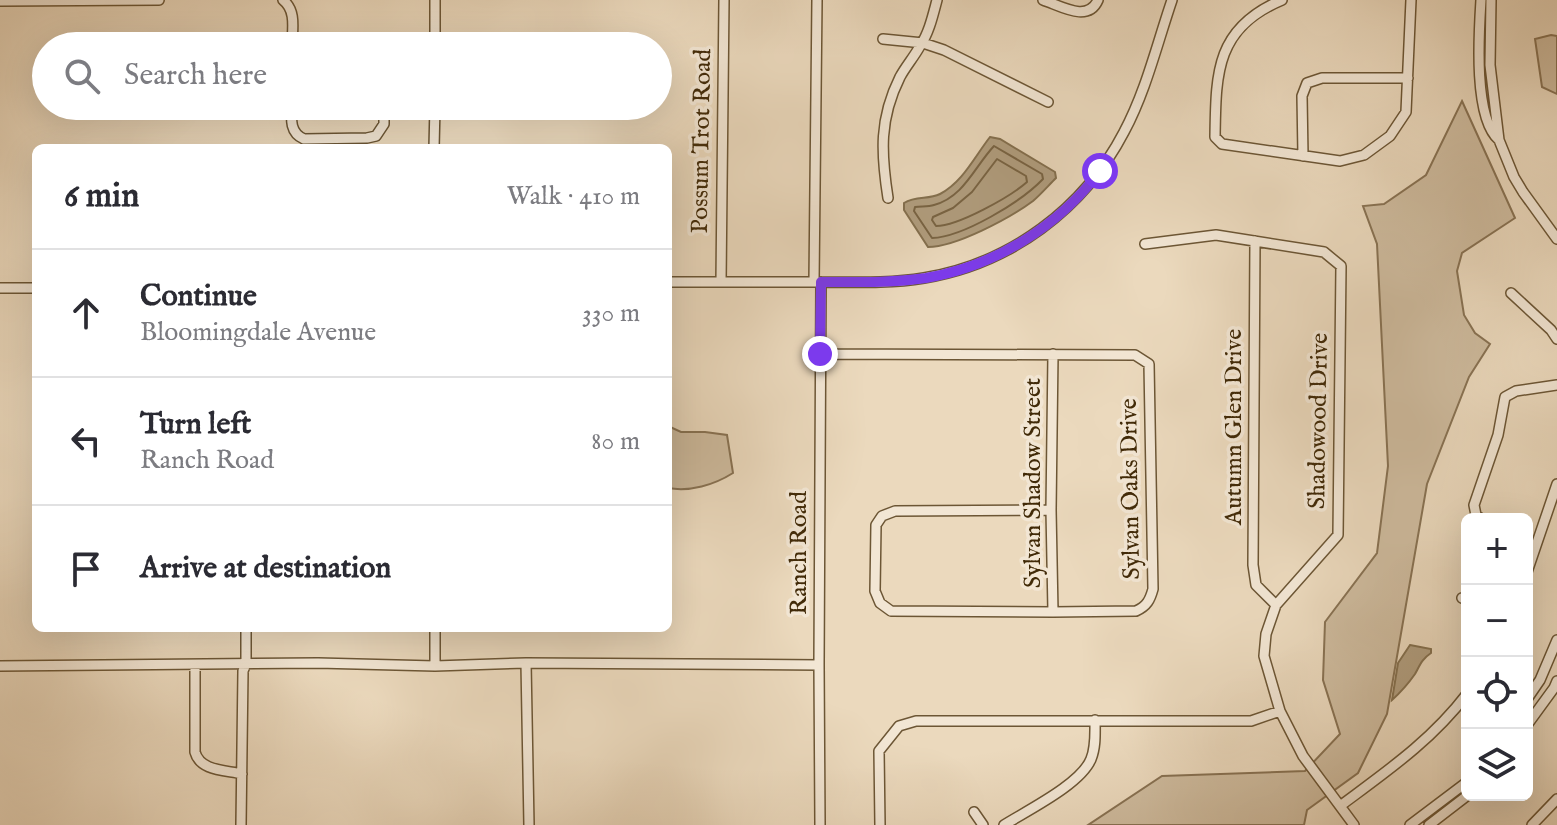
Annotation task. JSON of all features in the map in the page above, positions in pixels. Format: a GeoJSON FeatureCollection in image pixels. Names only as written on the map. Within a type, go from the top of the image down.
{"type":"FeatureCollection","features":[{"type":"Feature","properties":{"kind":"street"},"geometry":{"type":"LineString","coordinates":[[0,1],[159,0]]}},
{"type":"Feature","properties":{"kind":"street"},"geometry":{"type":"LineString","coordinates":[[283,0],[290,6],[292,32]]}},
{"type":"Feature","properties":{"kind":"street"},"geometry":{"type":"LineString","coordinates":[[435,0],[435,32]]}},
{"type":"Feature","properties":{"kind":"street","name":"Possum Trot Road"},"geometry":{"type":"LineString","coordinates":[[721,282],[724,0]]}},
{"type":"Feature","properties":{"kind":"street","name":"Ranch Road"},"geometry":{"type":"LineString","coordinates":[[817,0],[820,825]]}},
{"type":"Feature","properties":{"kind":"street"},"geometry":{"type":"LineString","coordinates":[[888,198],[882,143],[889,100],[901,75],[923,43],[937,0]]}},
{"type":"Feature","properties":{"kind":"street"},"geometry":{"type":"LineString","coordinates":[[1043,0],[1083,13],[1093,10],[1098,0]]}},
{"type":"Feature","properties":{"kind":"street"},"geometry":{"type":"LineString","coordinates":[[672,282],[899,281],[947,273],[1005,252],[1059,215],[1095,177],[1122,137],[1136,106],[1172,0]]}},
{"type":"Feature","properties":{"kind":"street"},"geometry":{"type":"LineString","coordinates":[[1282,0],[1245,21],[1221,62],[1216,85],[1215,137],[1222,144],[1340,161],[1364,155],[1390,136],[1406,112],[1411,0]]}},
{"type":"Feature","properties":{"kind":"street"},"geometry":{"type":"LineString","coordinates":[[1481,0],[1481,85],[1489,123],[1499,140]]}},
{"type":"Feature","properties":{"kind":"street"},"geometry":{"type":"LineString","coordinates":[[1491,0],[1490,65],[1499,140],[1514,177],[1557,239]]}},
{"type":"Feature","properties":{"kind":"street"},"geometry":{"type":"LineString","coordinates":[[883,39],[923,43],[944,50],[1048,102]]}},
{"type":"Feature","properties":{"kind":"street"},"geometry":{"type":"LineString","coordinates":[[1303,156],[1302,96],[1307,83],[1322,78],[1408,78]]}},
{"type":"Feature","properties":{"kind":"street"},"geometry":{"type":"LineString","coordinates":[[293,120],[293,130],[304,139],[376,136],[384,120]]}},
{"type":"Feature","properties":{"kind":"street"},"geometry":{"type":"LineString","coordinates":[[434,144],[435,120]]}},
{"type":"Feature","properties":{"kind":"street","name":"Shadowood Drive"},"geometry":{"type":"LineString","coordinates":[[1145,244],[1216,235],[1324,252],[1341,266],[1338,535],[1276,605],[1266,634],[1264,656],[1280,711],[1303,756],[1354,825]]}},
{"type":"Feature","properties":{"kind":"street","name":"Autumn Glen Drive"},"geometry":{"type":"LineString","coordinates":[[1255,241],[1253,565],[1256,585],[1276,605]]}},
{"type":"Feature","properties":{"kind":"street"},"geometry":{"type":"LineString","coordinates":[[0,288],[32,288]]}},
{"type":"Feature","properties":{"kind":"street"},"geometry":{"type":"LineString","coordinates":[[1511,293],[1557,339]]}},
{"type":"Feature","properties":{"kind":"street","name":"Sylvan Oaks Drive"},"geometry":{"type":"LineString","coordinates":[[820,354],[1135,355],[1149,364],[1153,589],[1150,600],[1143,608],[1136,611],[1053,612],[891,611],[880,603],[875,591],[876,525],[882,516],[895,511],[1051,510]]}},
{"type":"Feature","properties":{"kind":"street","name":"Sylvan Shadow Street"},"geometry":{"type":"LineString","coordinates":[[1053,354],[1053,612]]}},
{"type":"Feature","properties":{"kind":"street"},"geometry":{"type":"LineString","coordinates":[[1476,513],[1474,505],[1498,435],[1505,397],[1516,391],[1557,385]]}},
{"type":"Feature","properties":{"kind":"street"},"geometry":{"type":"LineString","coordinates":[[1533,553],[1557,484]]}},
{"type":"Feature","properties":{"kind":"street"},"geometry":{"type":"LineString","coordinates":[[1533,537],[1538,538]]}},
{"type":"Feature","properties":{"kind":"street"},"geometry":{"type":"LineString","coordinates":[[241,825],[246,632]]}},
{"type":"Feature","properties":{"kind":"street"},"geometry":{"type":"LineString","coordinates":[[435,632],[435,666]]}},
{"type":"Feature","properties":{"kind":"street"},"geometry":{"type":"LineString","coordinates":[[1533,690],[1557,640]]}},
{"type":"Feature","properties":{"kind":"street"},"geometry":{"type":"LineString","coordinates":[[0,666],[318,663],[435,666],[526,663],[819,665]]}},
{"type":"Feature","properties":{"kind":"street"},"geometry":{"type":"LineString","coordinates":[[526,663],[529,825]]}},
{"type":"Feature","properties":{"kind":"street"},"geometry":{"type":"LineString","coordinates":[[195,665],[197,761],[204,766],[242,774]]}},
{"type":"Feature","properties":{"kind":"street"},"geometry":{"type":"LineString","coordinates":[[1533,717],[1556,686],[1540,680]]}},
{"type":"Feature","properties":{"kind":"street"},"geometry":{"type":"LineString","coordinates":[[1340,806],[1420,745],[1461,701]]}},
{"type":"Feature","properties":{"kind":"street"},"geometry":{"type":"LineString","coordinates":[[880,825],[879,751],[899,726],[916,721],[1251,721],[1280,711]]}},
{"type":"Feature","properties":{"kind":"street"},"geometry":{"type":"LineString","coordinates":[[1004,825],[1074,781],[1085,770],[1095,742],[1095,720]]}},
{"type":"Feature","properties":{"kind":"street"},"geometry":{"type":"LineString","coordinates":[[1410,825],[1461,787]]}},
{"type":"Feature","properties":{"kind":"street"},"geometry":{"type":"LineString","coordinates":[[1532,825],[1557,799]]}},
{"type":"Feature","properties":{"kind":"street"},"geometry":{"type":"LineString","coordinates":[[1429,825],[1461,800]]}},
{"type":"Feature","properties":{"kind":"street"},"geometry":{"type":"LineString","coordinates":[[974,812],[983,825]]}},
{"type":"Feature","properties":{"kind":"shaded area"},"geometry":{"type":"Polygon","coordinates":[[[1557,36],[1557,94],[1542,87],[1535,39],[1557,36]]]}},
{"type":"Feature","properties":{"kind":"shaded area"},"geometry":{"type":"Polygon","coordinates":[[[1462,101],[1515,218],[1462,253],[1457,271],[1464,315],[1475,333],[1490,344],[1469,377],[1427,484],[1387,714],[1358,773],[1307,810],[1304,825],[1088,825],[1162,776],[1305,771],[1340,734],[1323,680],[1325,622],[1377,553],[1388,466],[1377,244],[1363,206],[1384,204],[1426,175],[1462,101]]]}},
{"type":"Feature","properties":{"kind":"shaded area"},"geometry":{"type":"Polygon","coordinates":[[[672,428],[681,432],[727,435],[733,473],[718,481],[685,489],[672,488],[672,428]]]}},
{"type":"Feature","properties":{"kind":"water"},"geometry":{"type":"Polygon","coordinates":[[[990,137],[1000,139],[1055,172],[1056,178],[1033,201],[997,223],[953,242],[928,247],[904,210],[904,203],[936,196],[948,189],[962,176],[990,137]]]}},
{"type":"Feature","properties":{"kind":"water"},"geometry":{"type":"Polygon","coordinates":[[[1410,645],[1431,649],[1431,653],[1392,700],[1398,663],[1410,645]]]}},
{"type":"Feature","properties":{"kind":"route"},"geometry":{"type":"LineString","coordinates":[[820,354],[821,282],[924,278],[970,267],[1015,246],[1042,229],[1075,200],[1100,171]]}}]}
